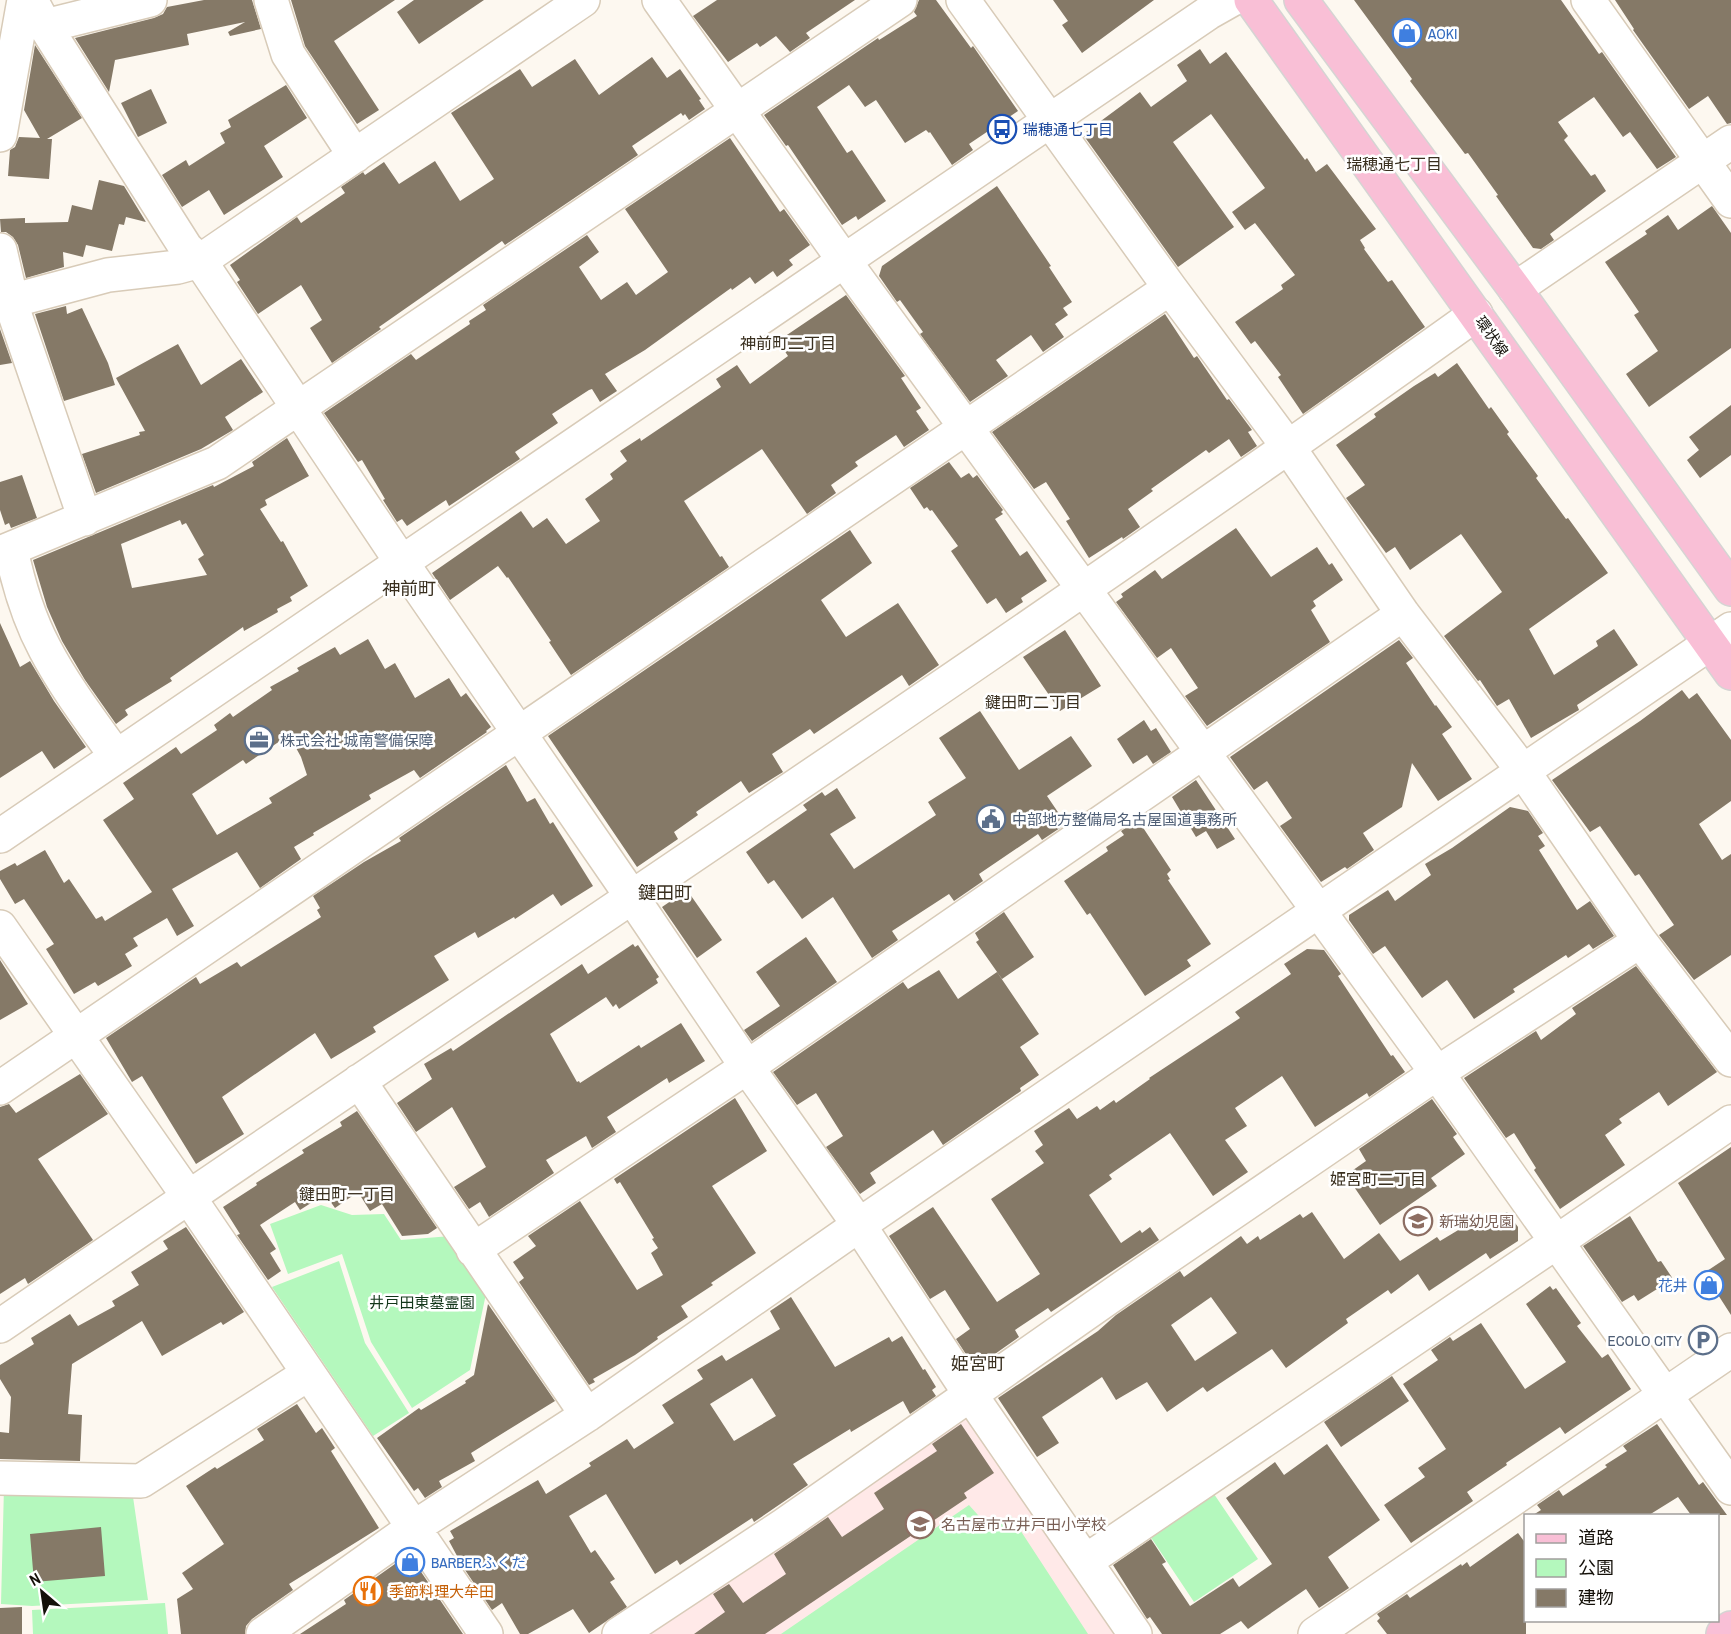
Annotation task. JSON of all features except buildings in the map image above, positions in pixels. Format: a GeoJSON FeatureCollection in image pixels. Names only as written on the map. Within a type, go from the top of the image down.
{"type":"FeatureCollection","features":[{"type":"Feature","properties":{"kind":"main road","name":"環状線"},"geometry":{"type":"LineString","coordinates":[[1251,0],[1476,314],[1720,636],[1731,673]]}},
{"type":"Feature","properties":{"kind":"main road"},"geometry":{"type":"LineString","coordinates":[[1301,0],[1515,289],[1731,589]]}},
{"type":"Feature","properties":{"kind":"main road"},"geometry":{"type":"LineString","coordinates":[[1723,1634],[1731,1628]]}},
{"type":"Feature","properties":{"kind":"street"},"geometry":{"type":"LineString","coordinates":[[1,126],[24,0]]}},
{"type":"Feature","properties":{"kind":"street"},"geometry":{"type":"LineString","coordinates":[[150,0],[38,13],[186,248],[200,261],[402,563],[858,1226],[1135,1634]]}},
{"type":"Feature","properties":{"kind":"street"},"geometry":{"type":"LineString","coordinates":[[271,0],[288,54],[355,156]]}},
{"type":"Feature","properties":{"kind":"street"},"geometry":{"type":"LineString","coordinates":[[11,302],[108,275],[178,267],[200,261],[583,0]]}},
{"type":"Feature","properties":{"kind":"street"},"geometry":{"type":"LineString","coordinates":[[659,0],[845,262],[1437,1073],[1731,1488]]}},
{"type":"Feature","properties":{"kind":"street"},"geometry":{"type":"LineString","coordinates":[[116,756],[71,693],[44,648],[5,551],[217,463],[900,0]]}},
{"type":"Feature","properties":{"kind":"street"},"geometry":{"type":"LineString","coordinates":[[963,0],[1170,288],[1289,448],[1403,614],[1523,771],[1640,941],[1731,1060]]}},
{"type":"Feature","properties":{"kind":"street"},"geometry":{"type":"LineString","coordinates":[[0,836],[845,262],[1050,120],[1208,13],[1231,0]]}},
{"type":"Feature","properties":{"kind":"street"},"geometry":{"type":"LineString","coordinates":[[1588,0],[1731,201]]}},
{"type":"Feature","properties":{"kind":"street"},"geometry":{"type":"LineString","coordinates":[[1515,289],[1731,142]]}},
{"type":"Feature","properties":{"kind":"street"},"geometry":{"type":"LineString","coordinates":[[0,250],[11,302],[85,519]]}},
{"type":"Feature","properties":{"kind":"street"},"geometry":{"type":"LineString","coordinates":[[0,1088],[685,619],[967,429],[1170,288]]}},
{"type":"Feature","properties":{"kind":"street"},"geometry":{"type":"LineString","coordinates":[[0,1326],[188,1196],[1085,589],[1289,448],[1476,314]]}},
{"type":"Feature","properties":{"kind":"street"},"geometry":{"type":"LineString","coordinates":[[473,1250],[747,1067],[1403,614]]}},
{"type":"Feature","properties":{"kind":"street"},"geometry":{"type":"LineString","coordinates":[[267,1633],[413,1528],[587,1415],[858,1226],[1720,636]]}},
{"type":"Feature","properties":{"kind":"street"},"geometry":{"type":"LineString","coordinates":[[0,927],[188,1196],[486,1634]]}},
{"type":"Feature","properties":{"kind":"street"},"geometry":{"type":"LineString","coordinates":[[619,1634],[784,1525],[1128,1284],[1437,1073],[1640,941]]}},
{"type":"Feature","properties":{"kind":"street"},"geometry":{"type":"LineString","coordinates":[[359,1081],[587,1415]]}},
{"type":"Feature","properties":{"kind":"street"},"geometry":{"type":"LineString","coordinates":[[1086,1561],[1731,1122]]}},
{"type":"Feature","properties":{"kind":"street"},"geometry":{"type":"LineString","coordinates":[[1315,1634],[1731,1350]]}},
{"type":"Feature","properties":{"kind":"street"},"geometry":{"type":"LineString","coordinates":[[0,1478],[141,1481],[308,1374]]}},
{"type":"Feature","properties":{"kind":"shaded area","name":"名古屋市立井戸田小学校"},"geometry":{"type":"Polygon","coordinates":[[[958,1413],[972,1415],[1119,1634],[632,1634],[958,1413]]]}},
{"type":"Feature","properties":{"kind":"green space","name":"井戸田東墓霊園"},"geometry":{"type":"Polygon","coordinates":[[[321,1205],[352,1215],[384,1214],[401,1240],[451,1236],[487,1289],[470,1370],[412,1408],[371,1342],[342,1254],[288,1274],[270,1224],[321,1205]]]}},
{"type":"Feature","properties":{"kind":"green space"},"geometry":{"type":"Polygon","coordinates":[[[339,1261],[365,1343],[409,1413],[373,1436],[272,1287],[339,1261]]]}},
{"type":"Feature","properties":{"kind":"green space"},"geometry":{"type":"Polygon","coordinates":[[[4,1487],[132,1490],[148,1600],[32,1606],[1,1604],[4,1487]]]}},
{"type":"Feature","properties":{"kind":"green space"},"geometry":{"type":"Polygon","coordinates":[[[1214,1494],[1258,1559],[1194,1602],[1150,1536],[1214,1494]]]}},
{"type":"Feature","properties":{"kind":"green space"},"geometry":{"type":"Polygon","coordinates":[[[969,1505],[986,1524],[1011,1516],[1088,1634],[781,1634],[969,1505]]]}},
{"type":"Feature","properties":{"kind":"green space"},"geometry":{"type":"Polygon","coordinates":[[[165,1603],[168,1634],[33,1634],[32,1610],[165,1603]]]}},
{"type":"Feature","properties":{"kind":"place","name":"AOKI"},"geometry":{"type":"Point","coordinates":[1407,33]}},
{"type":"Feature","properties":{"kind":"place","name":"瑞穂通七丁目"},"geometry":{"type":"Point","coordinates":[1002,129]}},
{"type":"Feature","properties":{"kind":"place","name":"株式会社 城南警備保障"},"geometry":{"type":"Point","coordinates":[259,740]}},
{"type":"Feature","properties":{"kind":"place","name":"中部地方整備局名古屋国道事務所"},"geometry":{"type":"Point","coordinates":[991,819]}},
{"type":"Feature","properties":{"kind":"place","name":"新瑞幼児園"},"geometry":{"type":"Point","coordinates":[1418,1221]}},
{"type":"Feature","properties":{"kind":"place","name":"花井"},"geometry":{"type":"Point","coordinates":[1709,1285]}},
{"type":"Feature","properties":{"kind":"place","name":"ECOLO CITY"},"geometry":{"type":"Point","coordinates":[1703,1340]}},
{"type":"Feature","properties":{"kind":"place","name":"名古屋市立井戸田小学校"},"geometry":{"type":"Point","coordinates":[920,1524]}},
{"type":"Feature","properties":{"kind":"place","name":"BARBERふくだ"},"geometry":{"type":"Point","coordinates":[410,1562]}},
{"type":"Feature","properties":{"kind":"place","name":"季節料理大牟田"},"geometry":{"type":"Point","coordinates":[368,1591]}},
{"type":"Feature","properties":{"kind":"district","name":"瑞穂通七丁目"},"geometry":{"type":"Point","coordinates":[1394,164]}},
{"type":"Feature","properties":{"kind":"district","name":"神前町二丁目"},"geometry":{"type":"Point","coordinates":[788,343]}},
{"type":"Feature","properties":{"kind":"district","name":"神前町"},"geometry":{"type":"Point","coordinates":[409,588]}},
{"type":"Feature","properties":{"kind":"district","name":"鍵田町二丁目"},"geometry":{"type":"Point","coordinates":[1033,702]}},
{"type":"Feature","properties":{"kind":"district","name":"鍵田町"},"geometry":{"type":"Point","coordinates":[665,892]}},
{"type":"Feature","properties":{"kind":"district","name":"姫宮町二丁目"},"geometry":{"type":"Point","coordinates":[1378,1179]}},
{"type":"Feature","properties":{"kind":"district","name":"鍵田町一丁目"},"geometry":{"type":"Point","coordinates":[347,1194]}},
{"type":"Feature","properties":{"kind":"district","name":"姫宮町"},"geometry":{"type":"Point","coordinates":[978,1363]}}]}
